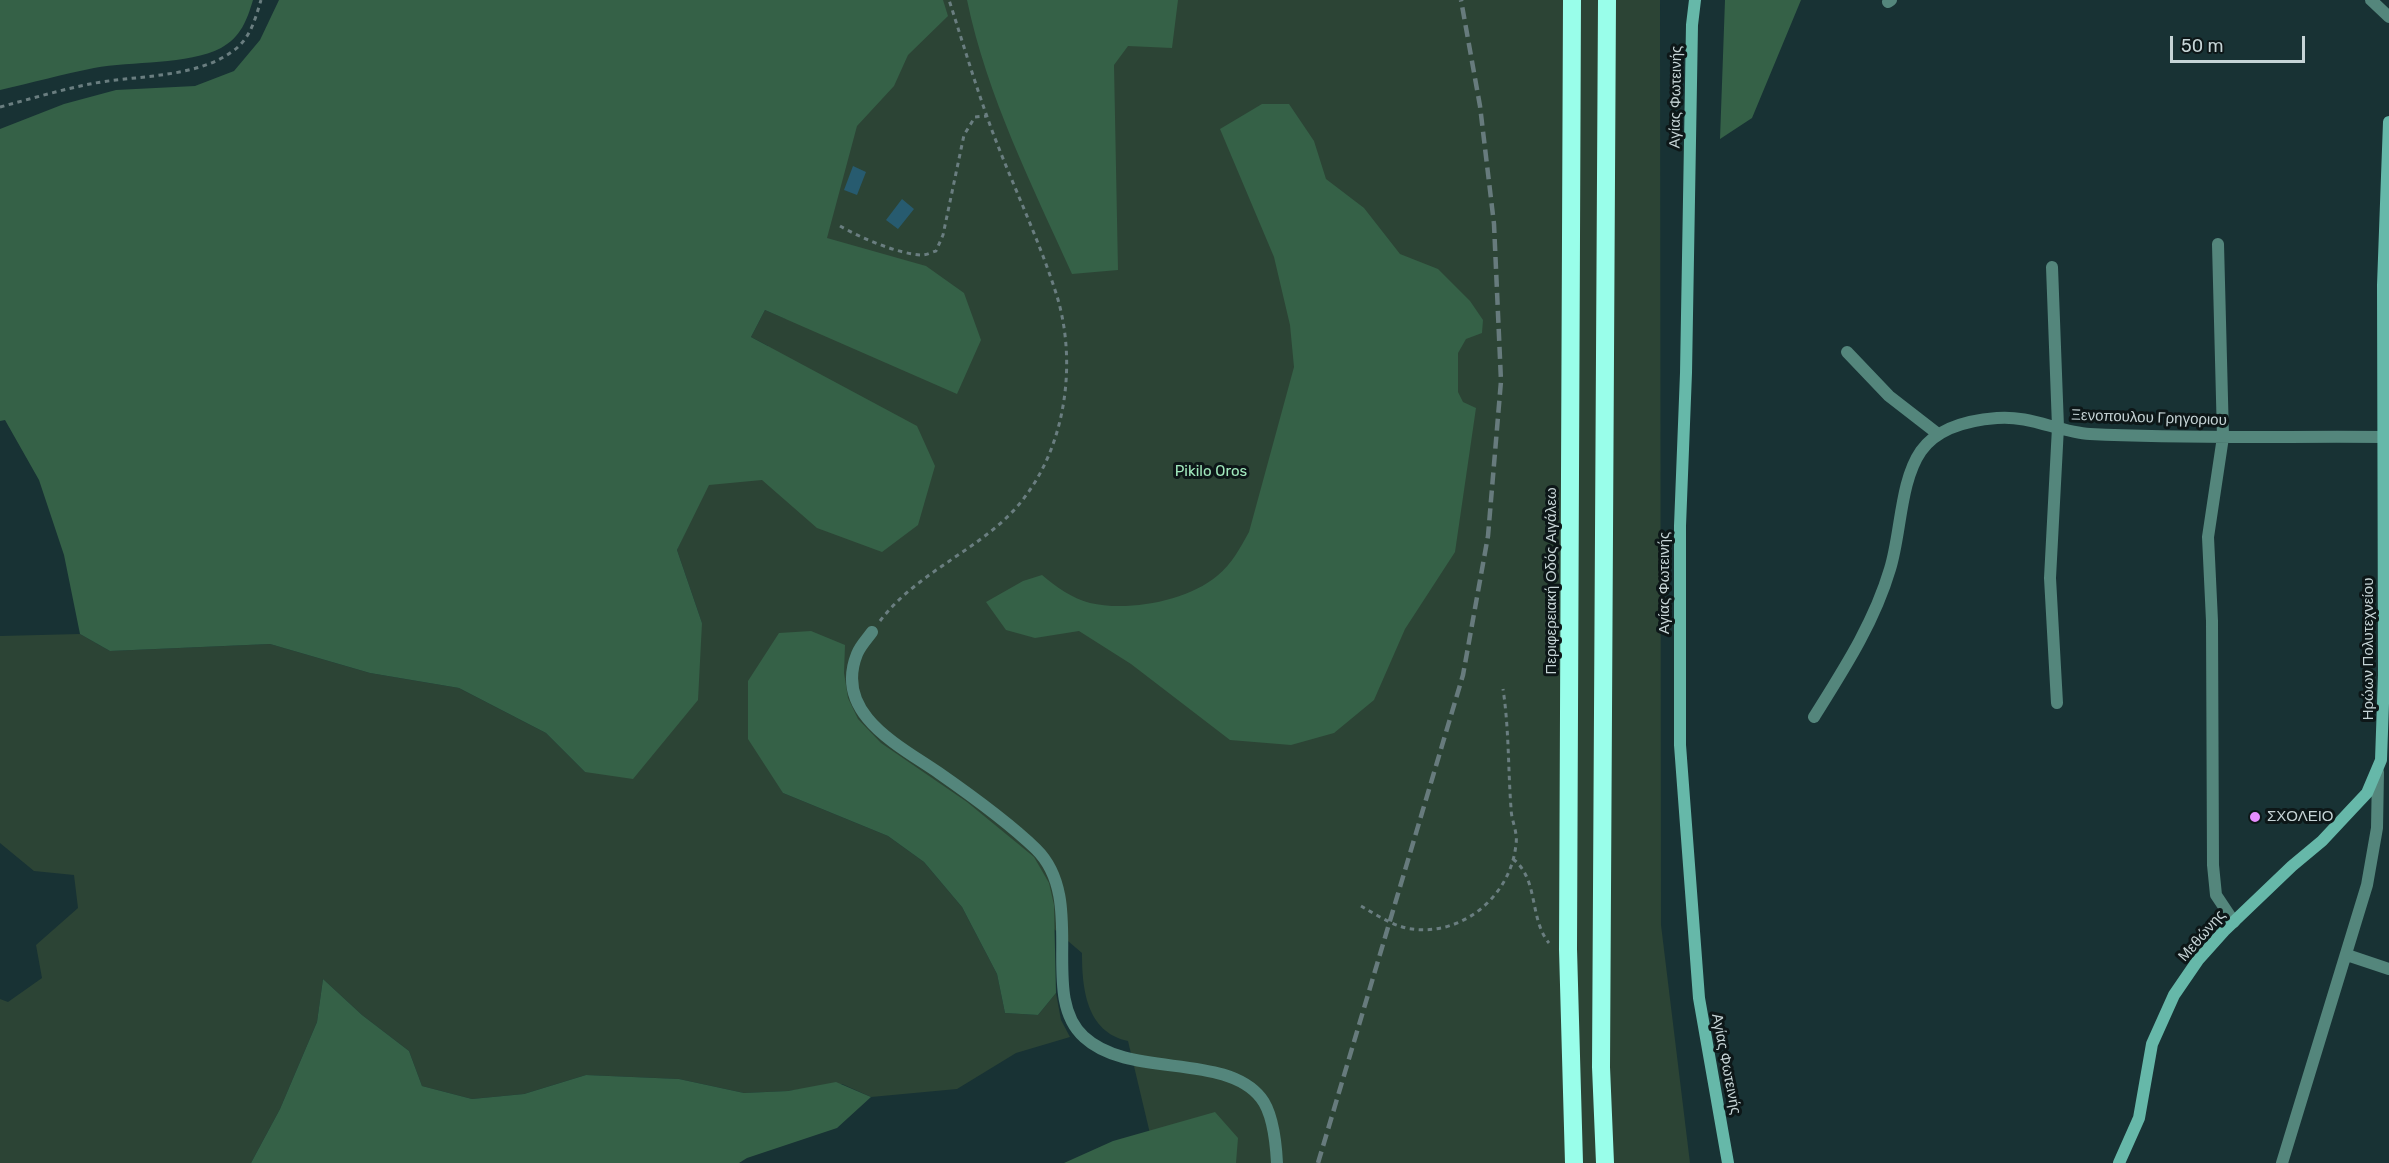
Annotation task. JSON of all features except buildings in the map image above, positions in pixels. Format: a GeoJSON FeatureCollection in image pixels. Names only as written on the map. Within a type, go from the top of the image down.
{"type":"FeatureCollection","features":[{"type":"Feature","properties":{"kind":"highway","name":"Περιφερειακή Οδός Αιγάλεω"},"geometry":{"type":"LineString","coordinates":[[1572,0],[1568,949],[1574,1163]]}},
{"type":"Feature","properties":{"kind":"highway"},"geometry":{"type":"LineString","coordinates":[[1605,1163],[1601,1067],[1607,0]]}},
{"type":"Feature","properties":{"kind":"street","name":"Αγίας Φωτεινής"},"geometry":{"type":"LineString","coordinates":[[1695,0],[1692,25],[1686,373],[1680,526],[1680,745],[1699,999],[1708,1056],[1727,1145],[1728,1163]]}},
{"type":"Feature","properties":{"kind":"street"},"geometry":{"type":"LineString","coordinates":[[2371,0],[2389,17]]}},
{"type":"Feature","properties":{"kind":"street","name":"Ηρώων Πολυτεχνείου"},"geometry":{"type":"LineString","coordinates":[[2282,1163],[2347,956],[2376,843],[2378,772],[2384,736],[2387,437],[2383,285],[2389,122]]}},
{"type":"Feature","properties":{"kind":"street"},"geometry":{"type":"LineString","coordinates":[[2218,244],[2223,437],[2208,537],[2212,621],[2213,865],[2216,895],[2234,922]]}},
{"type":"Feature","properties":{"kind":"street"},"geometry":{"type":"LineString","coordinates":[[2052,267],[2058,428],[2050,578],[2057,703]]}},
{"type":"Feature","properties":{"kind":"street"},"geometry":{"type":"LineString","coordinates":[[1847,352],[1889,396],[1938,434]]}},
{"type":"Feature","properties":{"kind":"street","name":"Ξενοπουλου Γρηγοριου"},"geometry":{"type":"LineString","coordinates":[[1814,717],[1854,653],[1876,610],[1891,566],[1909,480],[1921,451],[1938,434],[1964,422],[2000,417],[2032,421],[2070,433],[2223,437],[2387,437]]}},
{"type":"Feature","properties":{"kind":"street"},"geometry":{"type":"LineString","coordinates":[[872,632],[858,652],[852,671],[854,694],[865,717],[886,738],[941,774],[1037,851],[1057,880],[1062,909],[1065,1001],[1070,1018],[1083,1037],[1122,1058],[1199,1070],[1240,1080],[1261,1098],[1275,1137],[1277,1163]]}},
{"type":"Feature","properties":{"kind":"street","name":"Μεθώνης"},"geometry":{"type":"LineString","coordinates":[[2119,1163],[2139,1118],[2152,1044],[2174,995],[2198,960],[2234,922],[2292,866],[2322,841],[2367,793],[2378,772]]}},
{"type":"Feature","properties":{"kind":"street"},"geometry":{"type":"LineString","coordinates":[[2347,956],[2389,969]]}},
{"type":"Feature","properties":{"kind":"path"},"geometry":{"type":"LineString","coordinates":[[0,107],[90,84],[192,69],[215,63],[247,38],[261,0]]}},
{"type":"Feature","properties":{"kind":"path"},"geometry":{"type":"LineString","coordinates":[[872,632],[894,602],[921,579],[1000,525],[1027,496],[1044,468],[1059,427],[1066,388],[1066,339],[1056,291],[986,116],[949,0]]}},
{"type":"Feature","properties":{"kind":"path"},"geometry":{"type":"LineString","coordinates":[[840,226],[879,244],[909,252],[924,255],[936,251],[943,236],[964,135],[975,117],[986,116]]}},
{"type":"Feature","properties":{"kind":"path"},"geometry":{"type":"LineString","coordinates":[[1361,906],[1396,925],[1407,928],[1422,930],[1450,925],[1475,915],[1490,901],[1508,876],[1517,835],[1511,811],[1507,712],[1503,689]]}},
{"type":"Feature","properties":{"kind":"path"},"geometry":{"type":"LineString","coordinates":[[1513,859],[1526,872],[1535,910],[1546,940],[1552,947],[1568,949]]}},
{"type":"Feature","properties":{"kind":"green space"},"geometry":{"type":"Polygon","coordinates":[[[0,0],[253,0],[246,21],[234,39],[208,53],[176,60],[94,68],[0,90],[0,0]]]}},
{"type":"Feature","properties":{"kind":"green space"},"geometry":{"type":"Polygon","coordinates":[[[279,0],[943,0],[948,16],[908,55],[894,86],[857,126],[827,238],[926,266],[964,293],[981,340],[957,394],[765,310],[751,337],[917,426],[935,466],[918,525],[882,552],[817,528],[762,480],[709,485],[677,550],[702,623],[698,700],[633,779],[585,772],[546,733],[459,688],[370,673],[270,644],[110,651],[80,634],[64,555],[39,480],[5,420],[0,421],[0,129],[64,104],[116,90],[195,86],[234,71],[260,40],[279,0]]]}},
{"type":"Feature","properties":{"kind":"green space","name":"Pikilo Oros"},"geometry":{"type":"Polygon","coordinates":[[[843,0],[1660,0],[1661,925],[1690,1163],[1157,1163],[1128,1041],[1114,1036],[1103,1028],[1089,1007],[1083,980],[1082,953],[762,680],[783,793],[888,836],[924,862],[962,907],[997,974],[1005,1013],[1038,1015],[1056,993],[1061,1020],[1070,1037],[1016,1053],[957,1089],[871,1097],[842,1084],[788,1091],[744,1093],[679,1079],[586,1075],[524,1094],[472,1099],[422,1086],[409,1051],[362,1015],[323,979],[317,1022],[280,1109],[251,1163],[0,1163],[0,999],[8,1002],[42,978],[36,945],[78,908],[74,875],[34,871],[0,843],[0,636],[80,634],[110,651],[270,644],[370,673],[459,688],[546,733],[585,772],[702,623],[677,550],[768,346],[751,337],[765,310],[786,319],[843,0]]]}},
{"type":"Feature","properties":{"kind":"green space"},"geometry":{"type":"Polygon","coordinates":[[[967,0],[1178,0],[1172,48],[1128,46],[1114,65],[1118,270],[1072,274],[1026,174],[998,105],[986,71],[967,0]]]}},
{"type":"Feature","properties":{"kind":"green space"},"geometry":{"type":"Polygon","coordinates":[[[1725,0],[1801,0],[1752,118],[1720,139],[1725,0]]]}},
{"type":"Feature","properties":{"kind":"green space"},"geometry":{"type":"Polygon","coordinates":[[[1262,104],[1289,104],[1314,141],[1326,179],[1364,208],[1400,254],[1438,269],[1470,301],[1483,320],[1482,333],[1466,339],[1458,353],[1458,392],[1463,402],[1476,408],[1455,552],[1405,629],[1374,700],[1334,733],[1291,745],[1230,740],[1131,664],[1079,631],[1035,638],[1006,630],[986,602],[1023,581],[1042,575],[1058,588],[1090,603],[1139,605],[1174,598],[1204,585],[1217,576],[1239,550],[1249,532],[1294,367],[1290,325],[1274,257],[1220,129],[1262,104]]]}},
{"type":"Feature","properties":{"kind":"green space"},"geometry":{"type":"Polygon","coordinates":[[[811,631],[845,645],[844,673],[848,698],[858,719],[881,743],[967,802],[1034,857],[1049,883],[1054,905],[1056,993],[1038,1015],[1005,1013],[997,974],[962,907],[924,862],[888,836],[783,793],[748,739],[748,681],[779,633],[811,631]]]}},
{"type":"Feature","properties":{"kind":"green space"},"geometry":{"type":"Polygon","coordinates":[[[323,979],[362,1015],[409,1051],[422,1086],[472,1099],[524,1094],[586,1075],[679,1079],[744,1093],[788,1091],[836,1082],[871,1097],[837,1128],[747,1158],[739,1163],[251,1163],[280,1109],[317,1022],[323,979]]]}},
{"type":"Feature","properties":{"kind":"green space"},"geometry":{"type":"Polygon","coordinates":[[[1215,1112],[1238,1138],[1236,1163],[1064,1163],[1113,1141],[1215,1112]]]}},
{"type":"Feature","properties":{"kind":"railway"},"geometry":{"type":"LineString","coordinates":[[1318,1163],[1463,675],[1488,536],[1501,381],[1494,224],[1480,106],[1461,0]]}},
{"type":"Feature","properties":{"kind":"place","name":"ΣΧΟΛΕΙΟ"},"geometry":{"type":"Point","coordinates":[2255,817]}}]}
